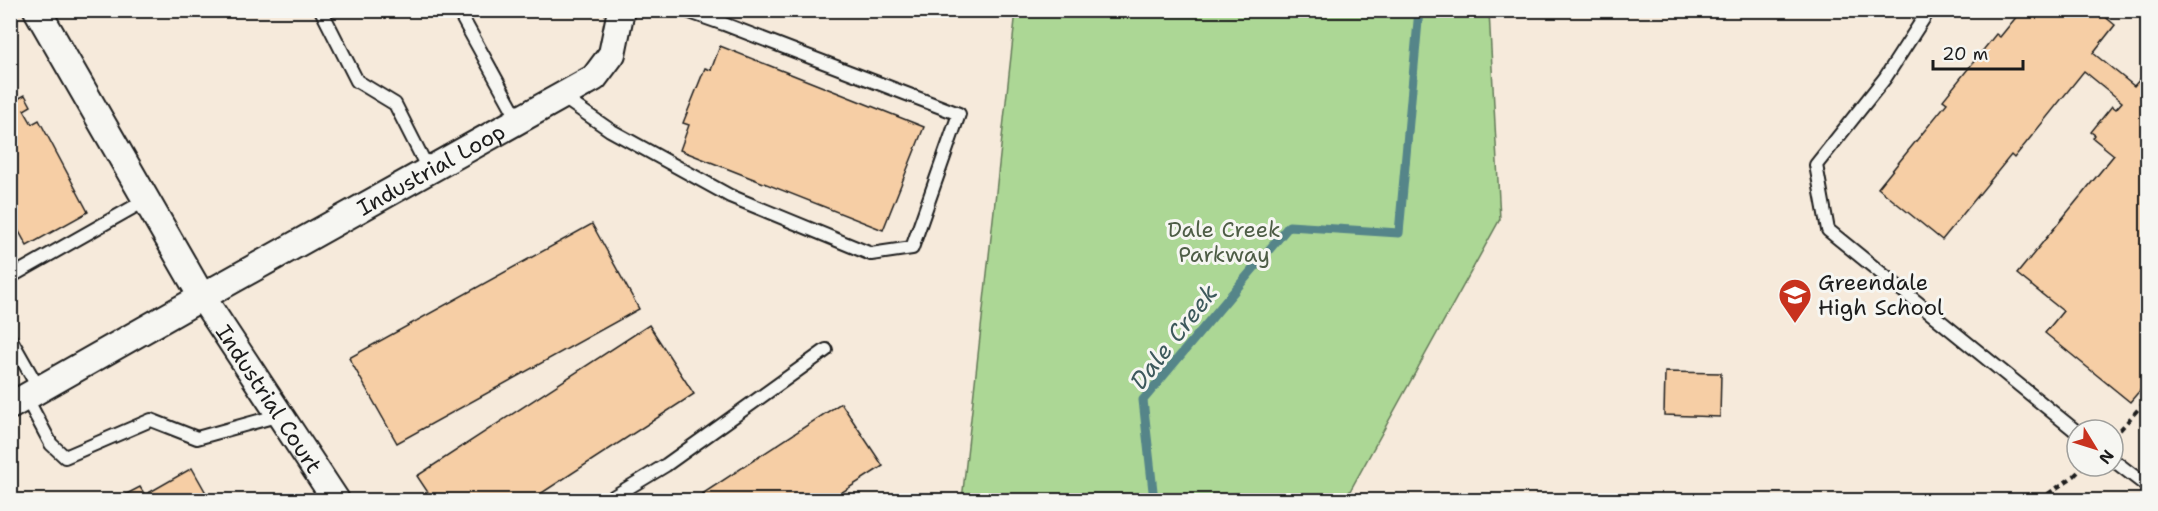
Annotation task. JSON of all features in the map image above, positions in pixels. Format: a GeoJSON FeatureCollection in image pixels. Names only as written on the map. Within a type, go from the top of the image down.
{"type":"FeatureCollection","features":[{"type":"Feature","properties":{"kind":"street"},"geometry":{"type":"LineString","coordinates":[[37,10],[202,297]]}},
{"type":"Feature","properties":{"kind":"street","name":"Industrial Loop"},"geometry":{"type":"LineString","coordinates":[[25,397],[518,118],[594,78],[612,54],[621,10]]}},
{"type":"Feature","properties":{"kind":"street","name":"Industrial Court"},"geometry":{"type":"LineString","coordinates":[[202,297],[336,501]]}},
{"type":"Feature","properties":{"kind":"lane"},"geometry":{"type":"LineString","coordinates":[[321,10],[357,81],[395,104],[428,169]]}},
{"type":"Feature","properties":{"kind":"lane"},"geometry":{"type":"LineString","coordinates":[[458,10],[518,118]]}},
{"type":"Feature","properties":{"kind":"lane"},"geometry":{"type":"LineString","coordinates":[[560,95],[610,130],[730,196],[871,254],[912,248],[959,114],[684,10]]}},
{"type":"Feature","properties":{"kind":"lane"},"geometry":{"type":"LineString","coordinates":[[1929,10],[1885,78],[1816,165],[1828,230],[2065,422]]}},
{"type":"Feature","properties":{"kind":"lane"},"geometry":{"type":"LineString","coordinates":[[10,278],[146,200]]}},
{"type":"Feature","properties":{"kind":"lane"},"geometry":{"type":"LineString","coordinates":[[10,338],[25,397],[51,444],[65,457],[151,420],[197,438],[280,415]]}},
{"type":"Feature","properties":{"kind":"lane"},"geometry":{"type":"LineString","coordinates":[[608,501],[666,465],[826,350]]}},
{"type":"Feature","properties":{"kind":"lane"},"geometry":{"type":"LineString","coordinates":[[2125,470],[2148,488]]}},
{"type":"Feature","properties":{"kind":"path"},"geometry":{"type":"LineString","coordinates":[[2125,424],[2141,406],[2148,411]]}},
{"type":"Feature","properties":{"kind":"path"},"geometry":{"type":"LineString","coordinates":[[2039,501],[2071,478]]}},
{"type":"Feature","properties":{"kind":"shaded area"},"geometry":{"type":"Polygon","coordinates":[[[10,11],[1016,11],[962,500],[12,500],[10,497],[10,11]]]}},
{"type":"Feature","properties":{"kind":"shaded area","name":"Greendale High School"},"geometry":{"type":"Polygon","coordinates":[[[1489,11],[2147,11],[2147,500],[1345,500],[1500,219],[1489,11]]]}},
{"type":"Feature","properties":{"kind":"green space","name":"Dale Creek Parkway"},"geometry":{"type":"Polygon","coordinates":[[[1016,11],[1489,11],[1500,219],[1345,500],[962,500],[1016,11]]]}},
{"type":"Feature","properties":{"kind":"building"},"geometry":{"type":"Polygon","coordinates":[[[2022,10],[2097,10],[2115,25],[2093,53],[2134,86],[2148,70],[2148,381],[2130,402],[2045,333],[2063,311],[2017,274],[2114,155],[2093,138],[2095,135],[2091,132],[2112,106],[2116,109],[2122,102],[2084,71],[2014,158],[2011,155],[1942,240],[1878,188],[1947,103],[1943,100],[1996,34],[2000,37],[2022,10]]]}},
{"type":"Feature","properties":{"kind":"building"},"geometry":{"type":"Polygon","coordinates":[[[720,46],[924,127],[883,230],[680,150],[689,125],[683,123],[705,68],[711,70],[720,46]]]}},
{"type":"Feature","properties":{"kind":"building"},"geometry":{"type":"Polygon","coordinates":[[[25,95],[31,106],[24,110],[32,124],[39,120],[88,212],[27,246],[10,215],[10,103],[25,95]]]}},
{"type":"Feature","properties":{"kind":"building"},"geometry":{"type":"Polygon","coordinates":[[[592,224],[639,309],[397,443],[349,358],[592,224]]]}},
{"type":"Feature","properties":{"kind":"building"},"geometry":{"type":"Polygon","coordinates":[[[649,325],[694,394],[531,500],[433,500],[417,476],[649,325]]]}},
{"type":"Feature","properties":{"kind":"building"},"geometry":{"type":"Polygon","coordinates":[[[1665,372],[1721,373],[1720,417],[1664,415],[1665,372]]]}},
{"type":"Feature","properties":{"kind":"building"},"geometry":{"type":"Polygon","coordinates":[[[841,403],[883,466],[830,500],[693,500],[841,403]]]}},
{"type":"Feature","properties":{"kind":"building"},"geometry":{"type":"Polygon","coordinates":[[[192,468],[210,500],[115,500],[140,487],[145,495],[192,468]]]}},
{"type":"Feature","properties":{"kind":"waterway","name":"Dale Creek"},"geometry":{"type":"LineString","coordinates":[[1154,500],[1143,400],[1289,226],[1399,233],[1419,10]]}},
{"type":"Feature","properties":{"kind":"place","name":"Greendale High School"},"geometry":{"type":"Point","coordinates":[1795,324]}}]}
